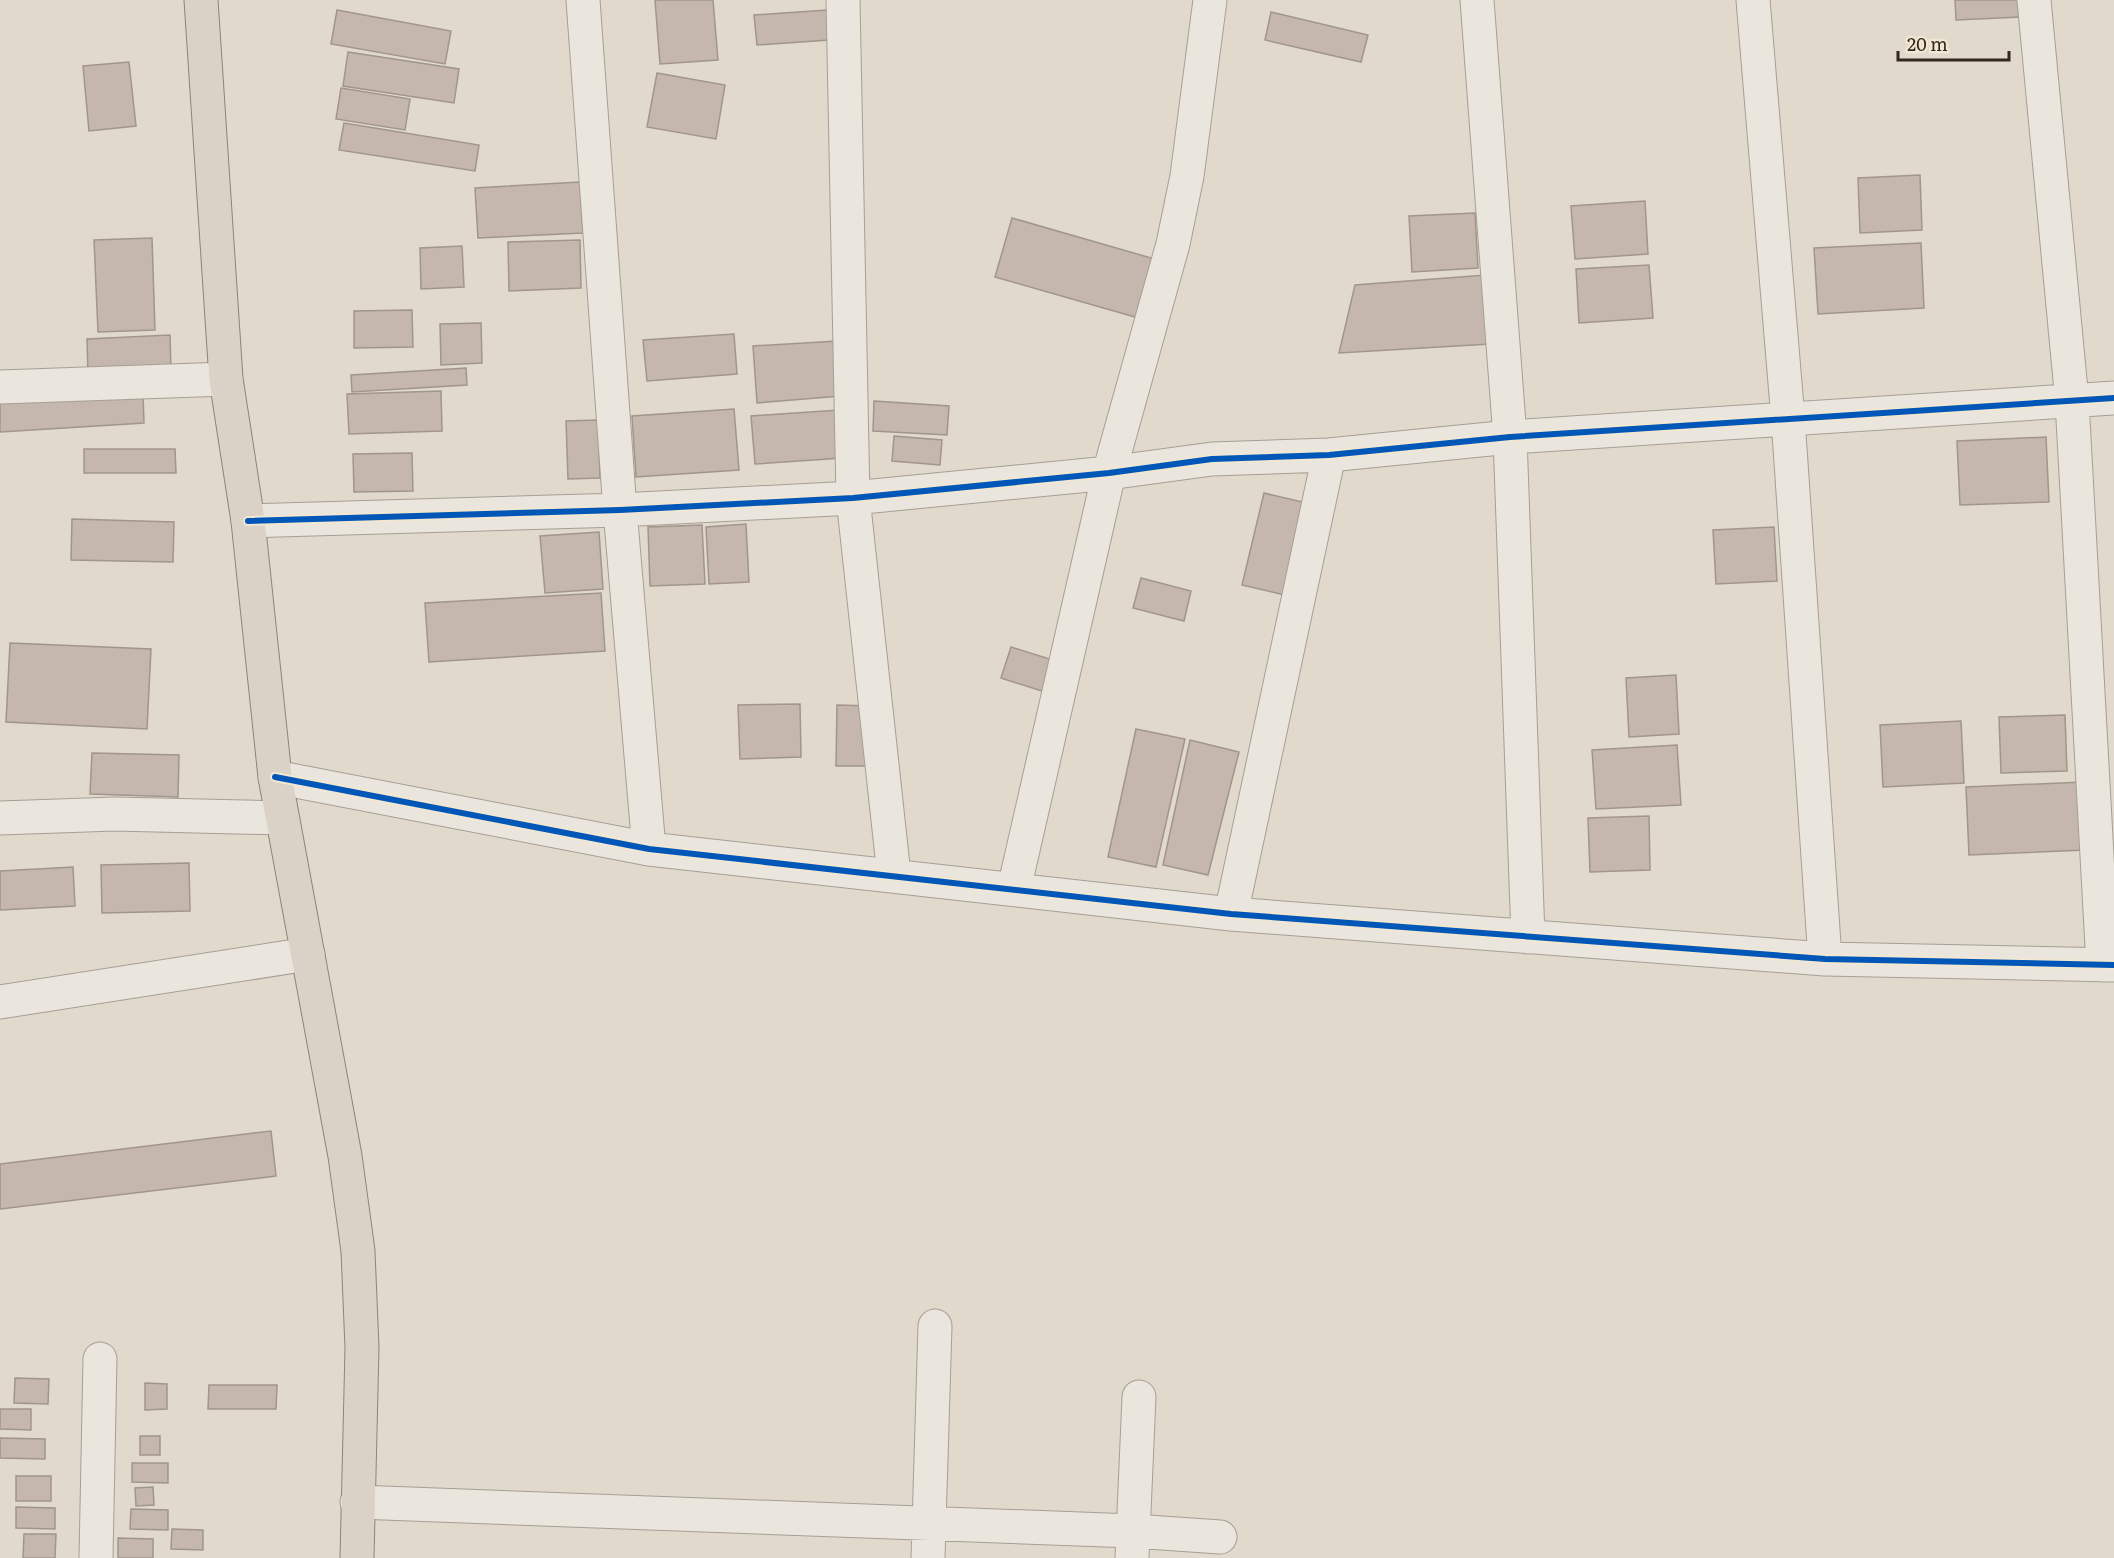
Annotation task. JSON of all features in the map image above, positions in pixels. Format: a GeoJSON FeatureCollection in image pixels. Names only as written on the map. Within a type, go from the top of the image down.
{"type":"FeatureCollection","features":[{"type":"Feature","properties":{"kind":"highway"},"geometry":{"type":"LineString","coordinates":[[201,0],[226,379],[248,521],[275,777],[345,1156],[358,1251],[362,1348],[357,1558]]}},
{"type":"Feature","properties":{"kind":"street"},"geometry":{"type":"LineString","coordinates":[[583,0],[620,510],[649,849]]}},
{"type":"Feature","properties":{"kind":"street"},"geometry":{"type":"LineString","coordinates":[[843,0],[853,498],[894,875]]}},
{"type":"Feature","properties":{"kind":"street"},"geometry":{"type":"LineString","coordinates":[[1014,889],[1109,473],[1175,233],[1192,145],[1210,0]]}},
{"type":"Feature","properties":{"kind":"street"},"geometry":{"type":"LineString","coordinates":[[1477,0],[1510,437],[1528,937]]}},
{"type":"Feature","properties":{"kind":"street"},"geometry":{"type":"LineString","coordinates":[[1753,0],[1788,419],[1825,959]]}},
{"type":"Feature","properties":{"kind":"street"},"geometry":{"type":"LineString","coordinates":[[275,777],[649,849],[1231,914],[1825,959],[2108,965],[2072,401],[2034,0]]}},
{"type":"Feature","properties":{"kind":"street"},"geometry":{"type":"LineString","coordinates":[[0,387],[226,379]]}},
{"type":"Feature","properties":{"kind":"street"},"geometry":{"type":"LineString","coordinates":[[248,521],[620,510],[853,498],[1109,473],[1212,459],[1329,455],[1510,437],[2114,398]]}},
{"type":"Feature","properties":{"kind":"street"},"geometry":{"type":"LineString","coordinates":[[1231,914],[1329,455]]}},
{"type":"Feature","properties":{"kind":"street"},"geometry":{"type":"LineString","coordinates":[[0,818],[115,814],[282,818]]}},
{"type":"Feature","properties":{"kind":"street"},"geometry":{"type":"LineString","coordinates":[[0,1002],[308,954]]}},
{"type":"Feature","properties":{"kind":"street"},"geometry":{"type":"LineString","coordinates":[[928,1558],[935,1326]]}},
{"type":"Feature","properties":{"kind":"street"},"geometry":{"type":"LineString","coordinates":[[96,1558],[100,1359]]}},
{"type":"Feature","properties":{"kind":"street"},"geometry":{"type":"LineString","coordinates":[[1132,1545],[1139,1397]]}},
{"type":"Feature","properties":{"kind":"street"},"geometry":{"type":"LineString","coordinates":[[357,1502],[928,1524],[1132,1545],[1220,1537]]}},
{"type":"Feature","properties":{"kind":"building"},"geometry":{"type":"Polygon","coordinates":[[[655,0],[713,0],[718,60],[660,64],[655,0]]]}},
{"type":"Feature","properties":{"kind":"building"},"geometry":{"type":"Polygon","coordinates":[[[1955,0],[2020,0],[2021,17],[1956,20],[1955,0]]]}},
{"type":"Feature","properties":{"kind":"building"},"geometry":{"type":"Polygon","coordinates":[[[337,10],[451,31],[445,64],[331,44],[337,10]]]}},
{"type":"Feature","properties":{"kind":"building"},"geometry":{"type":"Polygon","coordinates":[[[827,10],[829,40],[757,45],[754,15],[827,10]]]}},
{"type":"Feature","properties":{"kind":"building"},"geometry":{"type":"Polygon","coordinates":[[[1271,12],[1368,35],[1361,62],[1265,40],[1271,12]]]}},
{"type":"Feature","properties":{"kind":"building"},"geometry":{"type":"Polygon","coordinates":[[[348,52],[459,69],[454,103],[343,86],[348,52]]]}},
{"type":"Feature","properties":{"kind":"building"},"geometry":{"type":"Polygon","coordinates":[[[129,62],[136,126],[89,131],[83,66],[129,62]]]}},
{"type":"Feature","properties":{"kind":"building"},"geometry":{"type":"Polygon","coordinates":[[[657,73],[725,85],[716,139],[647,127],[657,73]]]}},
{"type":"Feature","properties":{"kind":"building"},"geometry":{"type":"Polygon","coordinates":[[[341,88],[410,99],[405,130],[336,119],[341,88]]]}},
{"type":"Feature","properties":{"kind":"building"},"geometry":{"type":"Polygon","coordinates":[[[344,123],[479,145],[475,171],[339,150],[344,123]]]}},
{"type":"Feature","properties":{"kind":"building"},"geometry":{"type":"Polygon","coordinates":[[[1920,175],[1922,230],[1860,233],[1858,178],[1920,175]]]}},
{"type":"Feature","properties":{"kind":"building"},"geometry":{"type":"Polygon","coordinates":[[[580,182],[583,233],[478,238],[475,188],[580,182]]]}},
{"type":"Feature","properties":{"kind":"building"},"geometry":{"type":"Polygon","coordinates":[[[1645,201],[1648,254],[1575,259],[1571,206],[1645,201]]]}},
{"type":"Feature","properties":{"kind":"building"},"geometry":{"type":"Polygon","coordinates":[[[1475,213],[1478,268],[1412,272],[1409,216],[1475,213]]]}},
{"type":"Feature","properties":{"kind":"building"},"geometry":{"type":"Polygon","coordinates":[[[1012,218],[1158,260],[1142,319],[995,277],[1012,218]]]}},
{"type":"Feature","properties":{"kind":"building"},"geometry":{"type":"Polygon","coordinates":[[[152,238],[155,330],[98,332],[94,240],[152,238]]]}},
{"type":"Feature","properties":{"kind":"building"},"geometry":{"type":"Polygon","coordinates":[[[580,240],[581,288],[509,291],[508,242],[580,240]]]}},
{"type":"Feature","properties":{"kind":"building"},"geometry":{"type":"Polygon","coordinates":[[[1921,243],[1924,308],[1818,314],[1814,248],[1921,243]]]}},
{"type":"Feature","properties":{"kind":"building"},"geometry":{"type":"Polygon","coordinates":[[[462,246],[464,287],[421,289],[420,248],[462,246]]]}},
{"type":"Feature","properties":{"kind":"building"},"geometry":{"type":"Polygon","coordinates":[[[1649,265],[1653,318],[1579,323],[1576,269],[1649,265]]]}},
{"type":"Feature","properties":{"kind":"building"},"geometry":{"type":"Polygon","coordinates":[[[1486,275],[1490,344],[1339,353],[1355,285],[1486,275]]]}},
{"type":"Feature","properties":{"kind":"building"},"geometry":{"type":"Polygon","coordinates":[[[412,310],[413,347],[354,348],[354,311],[412,310]]]}},
{"type":"Feature","properties":{"kind":"building"},"geometry":{"type":"Polygon","coordinates":[[[481,323],[482,363],[441,365],[440,324],[481,323]]]}},
{"type":"Feature","properties":{"kind":"building"},"geometry":{"type":"Polygon","coordinates":[[[734,334],[737,374],[647,381],[643,340],[734,334]]]}},
{"type":"Feature","properties":{"kind":"building"},"geometry":{"type":"Polygon","coordinates":[[[170,335],[171,371],[88,375],[87,339],[170,335]]]}},
{"type":"Feature","properties":{"kind":"building"},"geometry":{"type":"Polygon","coordinates":[[[837,341],[840,396],[757,403],[753,346],[837,341]]]}},
{"type":"Feature","properties":{"kind":"building"},"geometry":{"type":"Polygon","coordinates":[[[466,368],[467,385],[352,392],[351,375],[466,368]]]}},
{"type":"Feature","properties":{"kind":"building"},"geometry":{"type":"Polygon","coordinates":[[[441,391],[442,431],[349,434],[347,394],[441,391]]]}},
{"type":"Feature","properties":{"kind":"building"},"geometry":{"type":"Polygon","coordinates":[[[143,394],[144,423],[0,432],[0,403],[143,394]]]}},
{"type":"Feature","properties":{"kind":"building"},"geometry":{"type":"Polygon","coordinates":[[[874,401],[949,406],[947,435],[873,431],[874,401]]]}},
{"type":"Feature","properties":{"kind":"building"},"geometry":{"type":"Polygon","coordinates":[[[734,409],[739,470],[636,477],[632,416],[734,409]]]}},
{"type":"Feature","properties":{"kind":"building"},"geometry":{"type":"Polygon","coordinates":[[[839,410],[842,458],[755,464],[751,416],[839,410]]]}},
{"type":"Feature","properties":{"kind":"building"},"geometry":{"type":"Polygon","coordinates":[[[598,420],[600,478],[568,479],[566,421],[598,420]]]}},
{"type":"Feature","properties":{"kind":"building"},"geometry":{"type":"Polygon","coordinates":[[[894,436],[942,440],[940,465],[892,461],[894,436]]]}},
{"type":"Feature","properties":{"kind":"building"},"geometry":{"type":"Polygon","coordinates":[[[2046,437],[2049,502],[1960,505],[1957,441],[2046,437]]]}},
{"type":"Feature","properties":{"kind":"building"},"geometry":{"type":"Polygon","coordinates":[[[84,449],[175,449],[176,473],[84,473],[84,449]]]}},
{"type":"Feature","properties":{"kind":"building"},"geometry":{"type":"Polygon","coordinates":[[[412,453],[413,491],[354,492],[353,454],[412,453]]]}},
{"type":"Feature","properties":{"kind":"building"},"geometry":{"type":"Polygon","coordinates":[[[1264,493],[1307,503],[1285,595],[1242,585],[1264,493]]]}},
{"type":"Feature","properties":{"kind":"building"},"geometry":{"type":"Polygon","coordinates":[[[72,519],[174,522],[173,562],[71,560],[72,519]]]}},
{"type":"Feature","properties":{"kind":"building"},"geometry":{"type":"Polygon","coordinates":[[[746,524],[749,582],[709,584],[706,527],[746,524]]]}},
{"type":"Feature","properties":{"kind":"building"},"geometry":{"type":"Polygon","coordinates":[[[702,525],[705,584],[650,586],[648,527],[702,525]]]}},
{"type":"Feature","properties":{"kind":"building"},"geometry":{"type":"Polygon","coordinates":[[[1774,527],[1777,581],[1716,584],[1713,530],[1774,527]]]}},
{"type":"Feature","properties":{"kind":"building"},"geometry":{"type":"Polygon","coordinates":[[[599,532],[603,589],[545,593],[540,536],[599,532]]]}},
{"type":"Feature","properties":{"kind":"building"},"geometry":{"type":"Polygon","coordinates":[[[1141,578],[1191,591],[1184,621],[1133,608],[1141,578]]]}},
{"type":"Feature","properties":{"kind":"building"},"geometry":{"type":"Polygon","coordinates":[[[601,593],[605,651],[429,662],[425,603],[601,593]]]}},
{"type":"Feature","properties":{"kind":"building"},"geometry":{"type":"Polygon","coordinates":[[[10,643],[151,649],[147,729],[6,722],[10,643]]]}},
{"type":"Feature","properties":{"kind":"building"},"geometry":{"type":"Polygon","coordinates":[[[1011,647],[1059,662],[1048,693],[1001,678],[1011,647]]]}},
{"type":"Feature","properties":{"kind":"building"},"geometry":{"type":"Polygon","coordinates":[[[1676,675],[1679,734],[1629,737],[1626,678],[1676,675]]]}},
{"type":"Feature","properties":{"kind":"building"},"geometry":{"type":"Polygon","coordinates":[[[800,704],[801,757],[740,759],[738,705],[800,704]]]}},
{"type":"Feature","properties":{"kind":"building"},"geometry":{"type":"Polygon","coordinates":[[[837,705],[871,706],[870,766],[836,766],[837,705]]]}},
{"type":"Feature","properties":{"kind":"building"},"geometry":{"type":"Polygon","coordinates":[[[2065,715],[2067,771],[2001,773],[1999,717],[2065,715]]]}},
{"type":"Feature","properties":{"kind":"building"},"geometry":{"type":"Polygon","coordinates":[[[1961,721],[1964,783],[1883,787],[1880,725],[1961,721]]]}},
{"type":"Feature","properties":{"kind":"building"},"geometry":{"type":"Polygon","coordinates":[[[1136,729],[1185,739],[1156,867],[1108,857],[1136,729]]]}},
{"type":"Feature","properties":{"kind":"building"},"geometry":{"type":"Polygon","coordinates":[[[1190,740],[1239,752],[1208,875],[1163,865],[1190,740]]]}},
{"type":"Feature","properties":{"kind":"building"},"geometry":{"type":"Polygon","coordinates":[[[1677,745],[1681,805],[1596,809],[1592,750],[1677,745]]]}},
{"type":"Feature","properties":{"kind":"building"},"geometry":{"type":"Polygon","coordinates":[[[92,753],[179,755],[178,797],[90,794],[92,753]]]}},
{"type":"Feature","properties":{"kind":"building"},"geometry":{"type":"Polygon","coordinates":[[[2083,782],[2085,850],[1969,855],[1966,787],[2083,782]]]}},
{"type":"Feature","properties":{"kind":"building"},"geometry":{"type":"Polygon","coordinates":[[[1649,816],[1650,870],[1590,872],[1588,818],[1649,816]]]}},
{"type":"Feature","properties":{"kind":"building"},"geometry":{"type":"Polygon","coordinates":[[[189,863],[190,911],[102,913],[101,865],[189,863]]]}},
{"type":"Feature","properties":{"kind":"building"},"geometry":{"type":"Polygon","coordinates":[[[73,867],[75,906],[0,910],[0,871],[73,867]]]}},
{"type":"Feature","properties":{"kind":"building"},"geometry":{"type":"Polygon","coordinates":[[[271,1131],[276,1176],[0,1209],[0,1164],[271,1131]]]}},
{"type":"Feature","properties":{"kind":"building"},"geometry":{"type":"Polygon","coordinates":[[[15,1378],[49,1379],[48,1404],[14,1403],[15,1378]]]}},
{"type":"Feature","properties":{"kind":"building"},"geometry":{"type":"Polygon","coordinates":[[[145,1383],[167,1384],[167,1409],[145,1410],[145,1383]]]}},
{"type":"Feature","properties":{"kind":"building"},"geometry":{"type":"Polygon","coordinates":[[[209,1385],[277,1385],[276,1409],[208,1409],[209,1385]]]}},
{"type":"Feature","properties":{"kind":"building"},"geometry":{"type":"Polygon","coordinates":[[[0,1409],[31,1409],[31,1430],[0,1429],[0,1409]]]}},
{"type":"Feature","properties":{"kind":"building"},"geometry":{"type":"Polygon","coordinates":[[[140,1436],[160,1436],[160,1455],[140,1455],[140,1436]]]}},
{"type":"Feature","properties":{"kind":"building"},"geometry":{"type":"Polygon","coordinates":[[[0,1438],[45,1439],[45,1459],[0,1458],[0,1438]]]}},
{"type":"Feature","properties":{"kind":"building"},"geometry":{"type":"Polygon","coordinates":[[[132,1463],[168,1463],[168,1483],[132,1482],[132,1463]]]}},
{"type":"Feature","properties":{"kind":"building"},"geometry":{"type":"Polygon","coordinates":[[[16,1476],[51,1476],[51,1501],[16,1501],[16,1476]]]}},
{"type":"Feature","properties":{"kind":"building"},"geometry":{"type":"Polygon","coordinates":[[[153,1487],[154,1505],[136,1506],[135,1488],[153,1487]]]}},
{"type":"Feature","properties":{"kind":"building"},"geometry":{"type":"Polygon","coordinates":[[[16,1507],[55,1508],[55,1529],[16,1528],[16,1507]]]}},
{"type":"Feature","properties":{"kind":"building"},"geometry":{"type":"Polygon","coordinates":[[[131,1509],[168,1510],[168,1530],[130,1529],[131,1509]]]}},
{"type":"Feature","properties":{"kind":"building"},"geometry":{"type":"Polygon","coordinates":[[[172,1529],[203,1530],[203,1550],[171,1549],[172,1529]]]}},
{"type":"Feature","properties":{"kind":"building"},"geometry":{"type":"Polygon","coordinates":[[[24,1534],[56,1534],[55,1558],[23,1558],[24,1534]]]}},
{"type":"Feature","properties":{"kind":"building"},"geometry":{"type":"Polygon","coordinates":[[[118,1538],[153,1539],[153,1558],[118,1558],[118,1538]]]}},
{"type":"Feature","properties":{"kind":"cycle path"},"geometry":{"type":"LineString","coordinates":[[248,521],[620,510],[853,498],[1109,473],[1212,459],[1329,455],[1510,437],[2114,398]]}},
{"type":"Feature","properties":{"kind":"cycle path"},"geometry":{"type":"LineString","coordinates":[[275,777],[649,849],[1231,914],[1825,959],[2114,965]]}}]}
